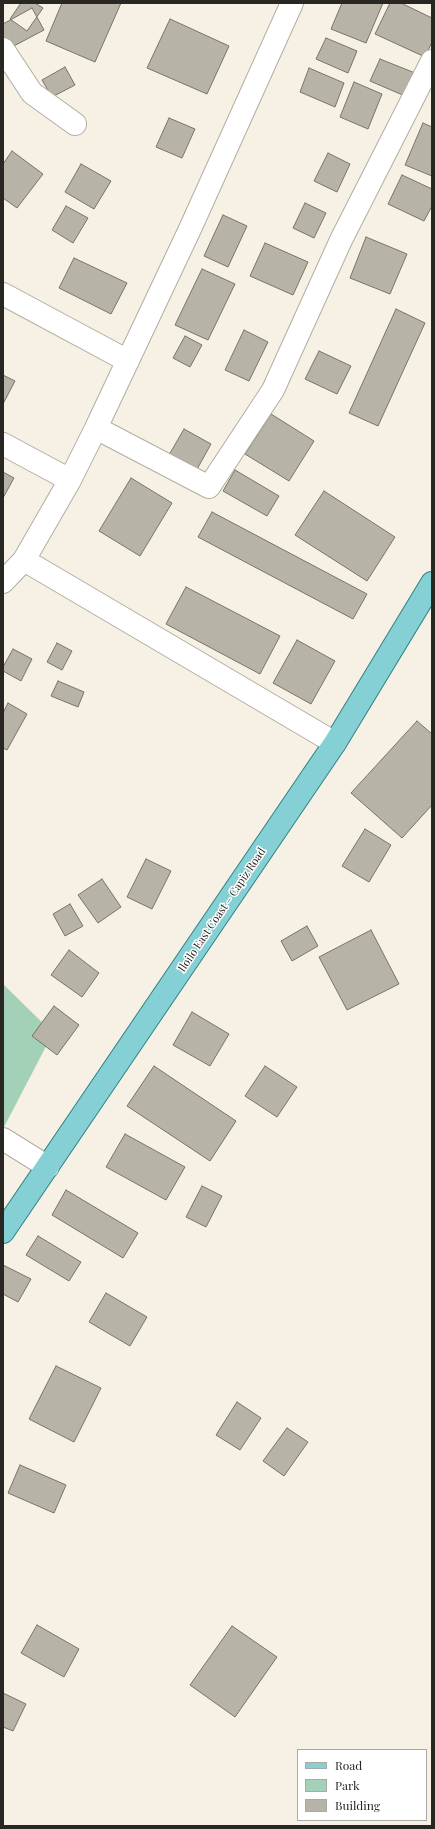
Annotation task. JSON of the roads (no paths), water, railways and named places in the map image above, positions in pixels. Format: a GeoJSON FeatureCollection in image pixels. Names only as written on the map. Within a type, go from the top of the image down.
{"type":"FeatureCollection","features":[{"type":"Feature","properties":{"kind":"main road","name":"Iloilo East Coast – Capiz Road"},"geometry":{"type":"LineString","coordinates":[[3,1232],[335,743],[432,583]]}},
{"type":"Feature","properties":{"kind":"street"},"geometry":{"type":"LineString","coordinates":[[3,582],[24,560],[70,480],[96,428],[190,229],[292,3]]}},
{"type":"Feature","properties":{"kind":"street"},"geometry":{"type":"LineString","coordinates":[[3,49],[32,93],[75,124]]}},
{"type":"Feature","properties":{"kind":"street"},"geometry":{"type":"LineString","coordinates":[[96,428],[209,487],[273,390],[341,240],[432,60]]}},
{"type":"Feature","properties":{"kind":"street"},"geometry":{"type":"LineString","coordinates":[[3,294],[128,361]]}},
{"type":"Feature","properties":{"kind":"street"},"geometry":{"type":"LineString","coordinates":[[3,444],[70,480]]}},
{"type":"Feature","properties":{"kind":"street"},"geometry":{"type":"LineString","coordinates":[[24,560],[335,743]]}},
{"type":"Feature","properties":{"kind":"street"},"geometry":{"type":"LineString","coordinates":[[3,1140],[48,1167]]}}]}
